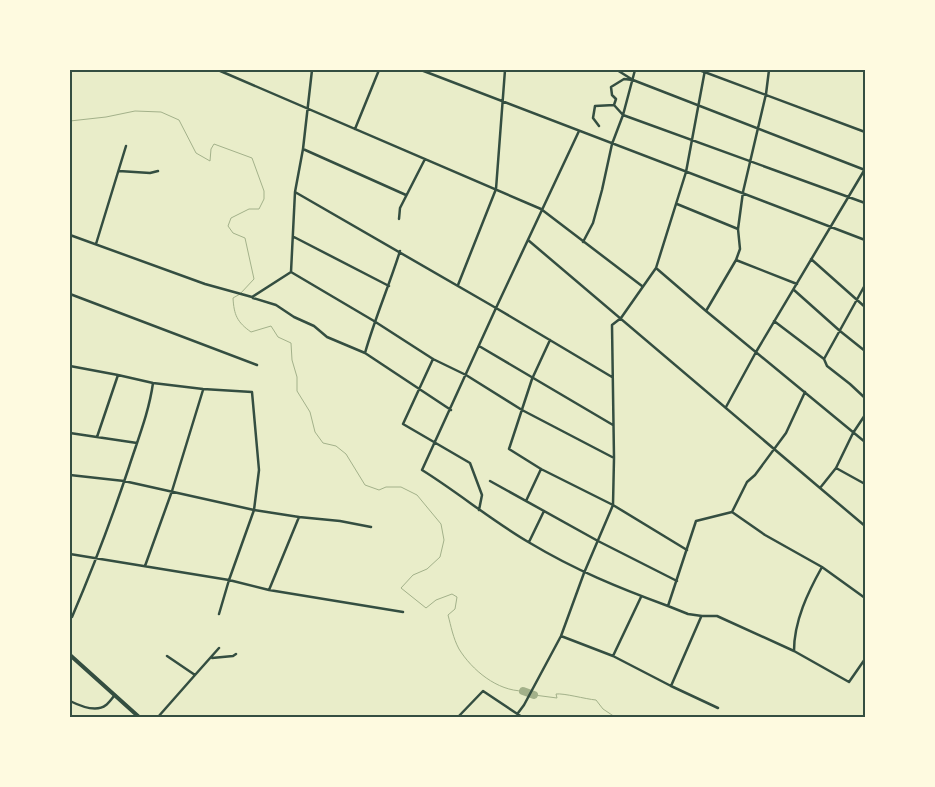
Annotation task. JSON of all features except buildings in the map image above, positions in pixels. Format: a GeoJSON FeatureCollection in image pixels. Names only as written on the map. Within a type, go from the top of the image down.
{"type":"FeatureCollection","features":[{"type":"Feature","properties":{"kind":"main road"},"geometry":{"type":"LineString","coordinates":[[70,655],[138,716]]}},
{"type":"Feature","properties":{"kind":"street"},"geometry":{"type":"LineString","coordinates":[[218,70],[541,209],[642,286]]}},
{"type":"Feature","properties":{"kind":"street"},"geometry":{"type":"LineString","coordinates":[[291,272],[295,192],[303,149],[312,70]]}},
{"type":"Feature","properties":{"kind":"street"},"geometry":{"type":"LineString","coordinates":[[355,129],[379,70]]}},
{"type":"Feature","properties":{"kind":"street"},"geometry":{"type":"LineString","coordinates":[[421,70],[865,240]]}},
{"type":"Feature","properties":{"kind":"street"},"geometry":{"type":"LineString","coordinates":[[458,285],[496,189],[505,70]]}},
{"type":"Feature","properties":{"kind":"street"},"geometry":{"type":"LineString","coordinates":[[618,70],[633,80],[865,169],[774,321],[726,407]]}},
{"type":"Feature","properties":{"kind":"street"},"geometry":{"type":"LineString","coordinates":[[583,242],[593,223],[612,144],[623,115],[635,70]]}},
{"type":"Feature","properties":{"kind":"street"},"geometry":{"type":"LineString","coordinates":[[699,70],[865,132]]}},
{"type":"Feature","properties":{"kind":"street"},"geometry":{"type":"LineString","coordinates":[[706,311],[736,260],[740,249],[738,229],[742,192],[766,94],[769,70]]}},
{"type":"Feature","properties":{"kind":"street"},"geometry":{"type":"LineString","coordinates":[[515,717],[524,705],[561,636],[584,573],[613,505],[612,325],[621,318],[656,268],[686,172],[705,71]]}},
{"type":"Feature","properties":{"kind":"street"},"geometry":{"type":"LineString","coordinates":[[614,105],[616,99],[612,95],[613,85],[624,79],[633,80]]}},
{"type":"Feature","properties":{"kind":"street"},"geometry":{"type":"LineString","coordinates":[[614,105],[623,115],[865,203]]}},
{"type":"Feature","properties":{"kind":"street"},"geometry":{"type":"LineString","coordinates":[[598,126],[593,118],[595,106],[614,105]]}},
{"type":"Feature","properties":{"kind":"street"},"geometry":{"type":"LineString","coordinates":[[578,131],[422,470],[529,542],[584,573],[688,614],[717,616],[794,651],[849,682],[865,659]]}},
{"type":"Feature","properties":{"kind":"street"},"geometry":{"type":"LineString","coordinates":[[96,244],[126,146]]}},
{"type":"Feature","properties":{"kind":"street"},"geometry":{"type":"LineString","coordinates":[[303,149],[406,195]]}},
{"type":"Feature","properties":{"kind":"street"},"geometry":{"type":"LineString","coordinates":[[399,219],[400,208],[425,159]]}},
{"type":"Feature","properties":{"kind":"street"},"geometry":{"type":"LineString","coordinates":[[119,171],[150,173],[158,171]]}},
{"type":"Feature","properties":{"kind":"street"},"geometry":{"type":"LineString","coordinates":[[295,192],[400,251],[612,377]]}},
{"type":"Feature","properties":{"kind":"street"},"geometry":{"type":"LineString","coordinates":[[677,204],[738,229]]}},
{"type":"Feature","properties":{"kind":"street"},"geometry":{"type":"LineString","coordinates":[[70,235],[205,284],[276,306],[314,326],[327,337],[364,353],[451,410]]}},
{"type":"Feature","properties":{"kind":"street"},"geometry":{"type":"LineString","coordinates":[[294,237],[389,286]]}},
{"type":"Feature","properties":{"kind":"street"},"geometry":{"type":"LineString","coordinates":[[528,240],[865,526]]}},
{"type":"Feature","properties":{"kind":"street"},"geometry":{"type":"LineString","coordinates":[[364,353],[400,251]]}},
{"type":"Feature","properties":{"kind":"street"},"geometry":{"type":"LineString","coordinates":[[811,259],[865,307]]}},
{"type":"Feature","properties":{"kind":"street"},"geometry":{"type":"LineString","coordinates":[[736,260],[797,284]]}},
{"type":"Feature","properties":{"kind":"street"},"geometry":{"type":"LineString","coordinates":[[656,268],[865,442]]}},
{"type":"Feature","properties":{"kind":"street"},"geometry":{"type":"LineString","coordinates":[[252,297],[291,272]]}},
{"type":"Feature","properties":{"kind":"street"},"geometry":{"type":"LineString","coordinates":[[291,272],[374,321],[433,359],[466,375],[522,410],[614,458]]}},
{"type":"Feature","properties":{"kind":"street"},"geometry":{"type":"LineString","coordinates":[[824,359],[865,285]]}},
{"type":"Feature","properties":{"kind":"street"},"geometry":{"type":"LineString","coordinates":[[794,290],[840,331],[865,350]]}},
{"type":"Feature","properties":{"kind":"street"},"geometry":{"type":"LineString","coordinates":[[70,294],[257,365]]}},
{"type":"Feature","properties":{"kind":"street"},"geometry":{"type":"LineString","coordinates":[[774,321],[824,359],[827,366],[865,398]]}},
{"type":"Feature","properties":{"kind":"street"},"geometry":{"type":"LineString","coordinates":[[550,340],[532,379],[509,449],[541,469],[613,505],[688,550]]}},
{"type":"Feature","properties":{"kind":"street"},"geometry":{"type":"LineString","coordinates":[[479,346],[532,379],[614,425]]}},
{"type":"Feature","properties":{"kind":"street"},"geometry":{"type":"LineString","coordinates":[[433,359],[403,424],[470,463],[482,495],[479,510]]}},
{"type":"Feature","properties":{"kind":"street"},"geometry":{"type":"LineString","coordinates":[[70,366],[118,374],[153,383],[203,390],[252,392],[259,470],[254,510],[219,614]]}},
{"type":"Feature","properties":{"kind":"street"},"geometry":{"type":"LineString","coordinates":[[97,438],[118,374]]}},
{"type":"Feature","properties":{"kind":"street"},"geometry":{"type":"LineString","coordinates":[[72,617],[97,558],[124,481],[149,407],[153,383]]}},
{"type":"Feature","properties":{"kind":"street"},"geometry":{"type":"LineString","coordinates":[[145,566],[172,491],[203,390]]}},
{"type":"Feature","properties":{"kind":"street"},"geometry":{"type":"LineString","coordinates":[[732,512],[747,482],[755,475],[786,433],[805,392]]}},
{"type":"Feature","properties":{"kind":"street"},"geometry":{"type":"LineString","coordinates":[[820,488],[836,468],[853,433],[865,415]]}},
{"type":"Feature","properties":{"kind":"street"},"geometry":{"type":"LineString","coordinates":[[70,432],[97,438],[137,443]]}},
{"type":"Feature","properties":{"kind":"street"},"geometry":{"type":"LineString","coordinates":[[836,468],[865,484]]}},
{"type":"Feature","properties":{"kind":"street"},"geometry":{"type":"LineString","coordinates":[[526,501],[541,469]]}},
{"type":"Feature","properties":{"kind":"street"},"geometry":{"type":"LineString","coordinates":[[70,475],[124,481],[254,510],[371,527]]}},
{"type":"Feature","properties":{"kind":"street"},"geometry":{"type":"LineString","coordinates":[[490,481],[598,541],[677,581]]}},
{"type":"Feature","properties":{"kind":"street"},"geometry":{"type":"LineString","coordinates":[[529,542],[544,512]]}},
{"type":"Feature","properties":{"kind":"street"},"geometry":{"type":"LineString","coordinates":[[668,606],[696,521],[732,512],[765,535],[822,567],[865,598]]}},
{"type":"Feature","properties":{"kind":"street"},"geometry":{"type":"LineString","coordinates":[[270,590],[299,517]]}},
{"type":"Feature","properties":{"kind":"street"},"geometry":{"type":"LineString","coordinates":[[70,554],[229,580],[270,590],[403,612]]}},
{"type":"Feature","properties":{"kind":"street"},"geometry":{"type":"LineString","coordinates":[[794,651],[794,638],[804,604],[810,588],[822,567]]}},
{"type":"Feature","properties":{"kind":"street"},"geometry":{"type":"LineString","coordinates":[[613,656],[641,596]]}},
{"type":"Feature","properties":{"kind":"street"},"geometry":{"type":"LineString","coordinates":[[671,686],[702,616]]}},
{"type":"Feature","properties":{"kind":"street"},"geometry":{"type":"LineString","coordinates":[[561,636],[613,656],[718,708]]}},
{"type":"Feature","properties":{"kind":"street"},"geometry":{"type":"LineString","coordinates":[[158,717],[220,648]]}},
{"type":"Feature","properties":{"kind":"street"},"geometry":{"type":"LineString","coordinates":[[212,658],[236,654]]}},
{"type":"Feature","properties":{"kind":"street"},"geometry":{"type":"LineString","coordinates":[[167,656],[195,674]]}},
{"type":"Feature","properties":{"kind":"street"},"geometry":{"type":"LineString","coordinates":[[458,717],[484,691],[522,717]]}},
{"type":"Feature","properties":{"kind":"street"},"geometry":{"type":"LineString","coordinates":[[70,701],[85,707],[96,708],[106,706],[115,695]]}},
{"type":"Feature","properties":{"kind":"waterway"},"geometry":{"type":"LineString","coordinates":[[70,121],[106,117],[135,111],[161,112],[179,120],[196,153],[210,161],[211,149],[214,144],[252,158],[264,191],[264,199],[259,209],[249,209],[231,218],[228,226],[233,233],[245,238],[254,279],[240,294],[233,298],[237,318],[251,332],[271,326],[278,337],[291,343],[292,360],[297,377],[297,391],[310,412],[315,432],[323,443],[336,446],[346,454],[365,485],[379,490],[386,487],[401,487],[417,495],[441,524],[444,540],[440,557],[427,569],[413,575],[401,588],[426,608],[436,600],[452,594],[457,597],[455,609],[448,615],[455,641],[464,657],[486,678],[504,687],[523,691]]}},
{"type":"Feature","properties":{"kind":"waterway"},"geometry":{"type":"LineString","coordinates":[[523,691],[534,695]]}},
{"type":"Feature","properties":{"kind":"waterway"},"geometry":{"type":"LineString","coordinates":[[534,695],[557,698],[556,694],[560,694],[596,700],[603,709],[615,717]]}}]}
